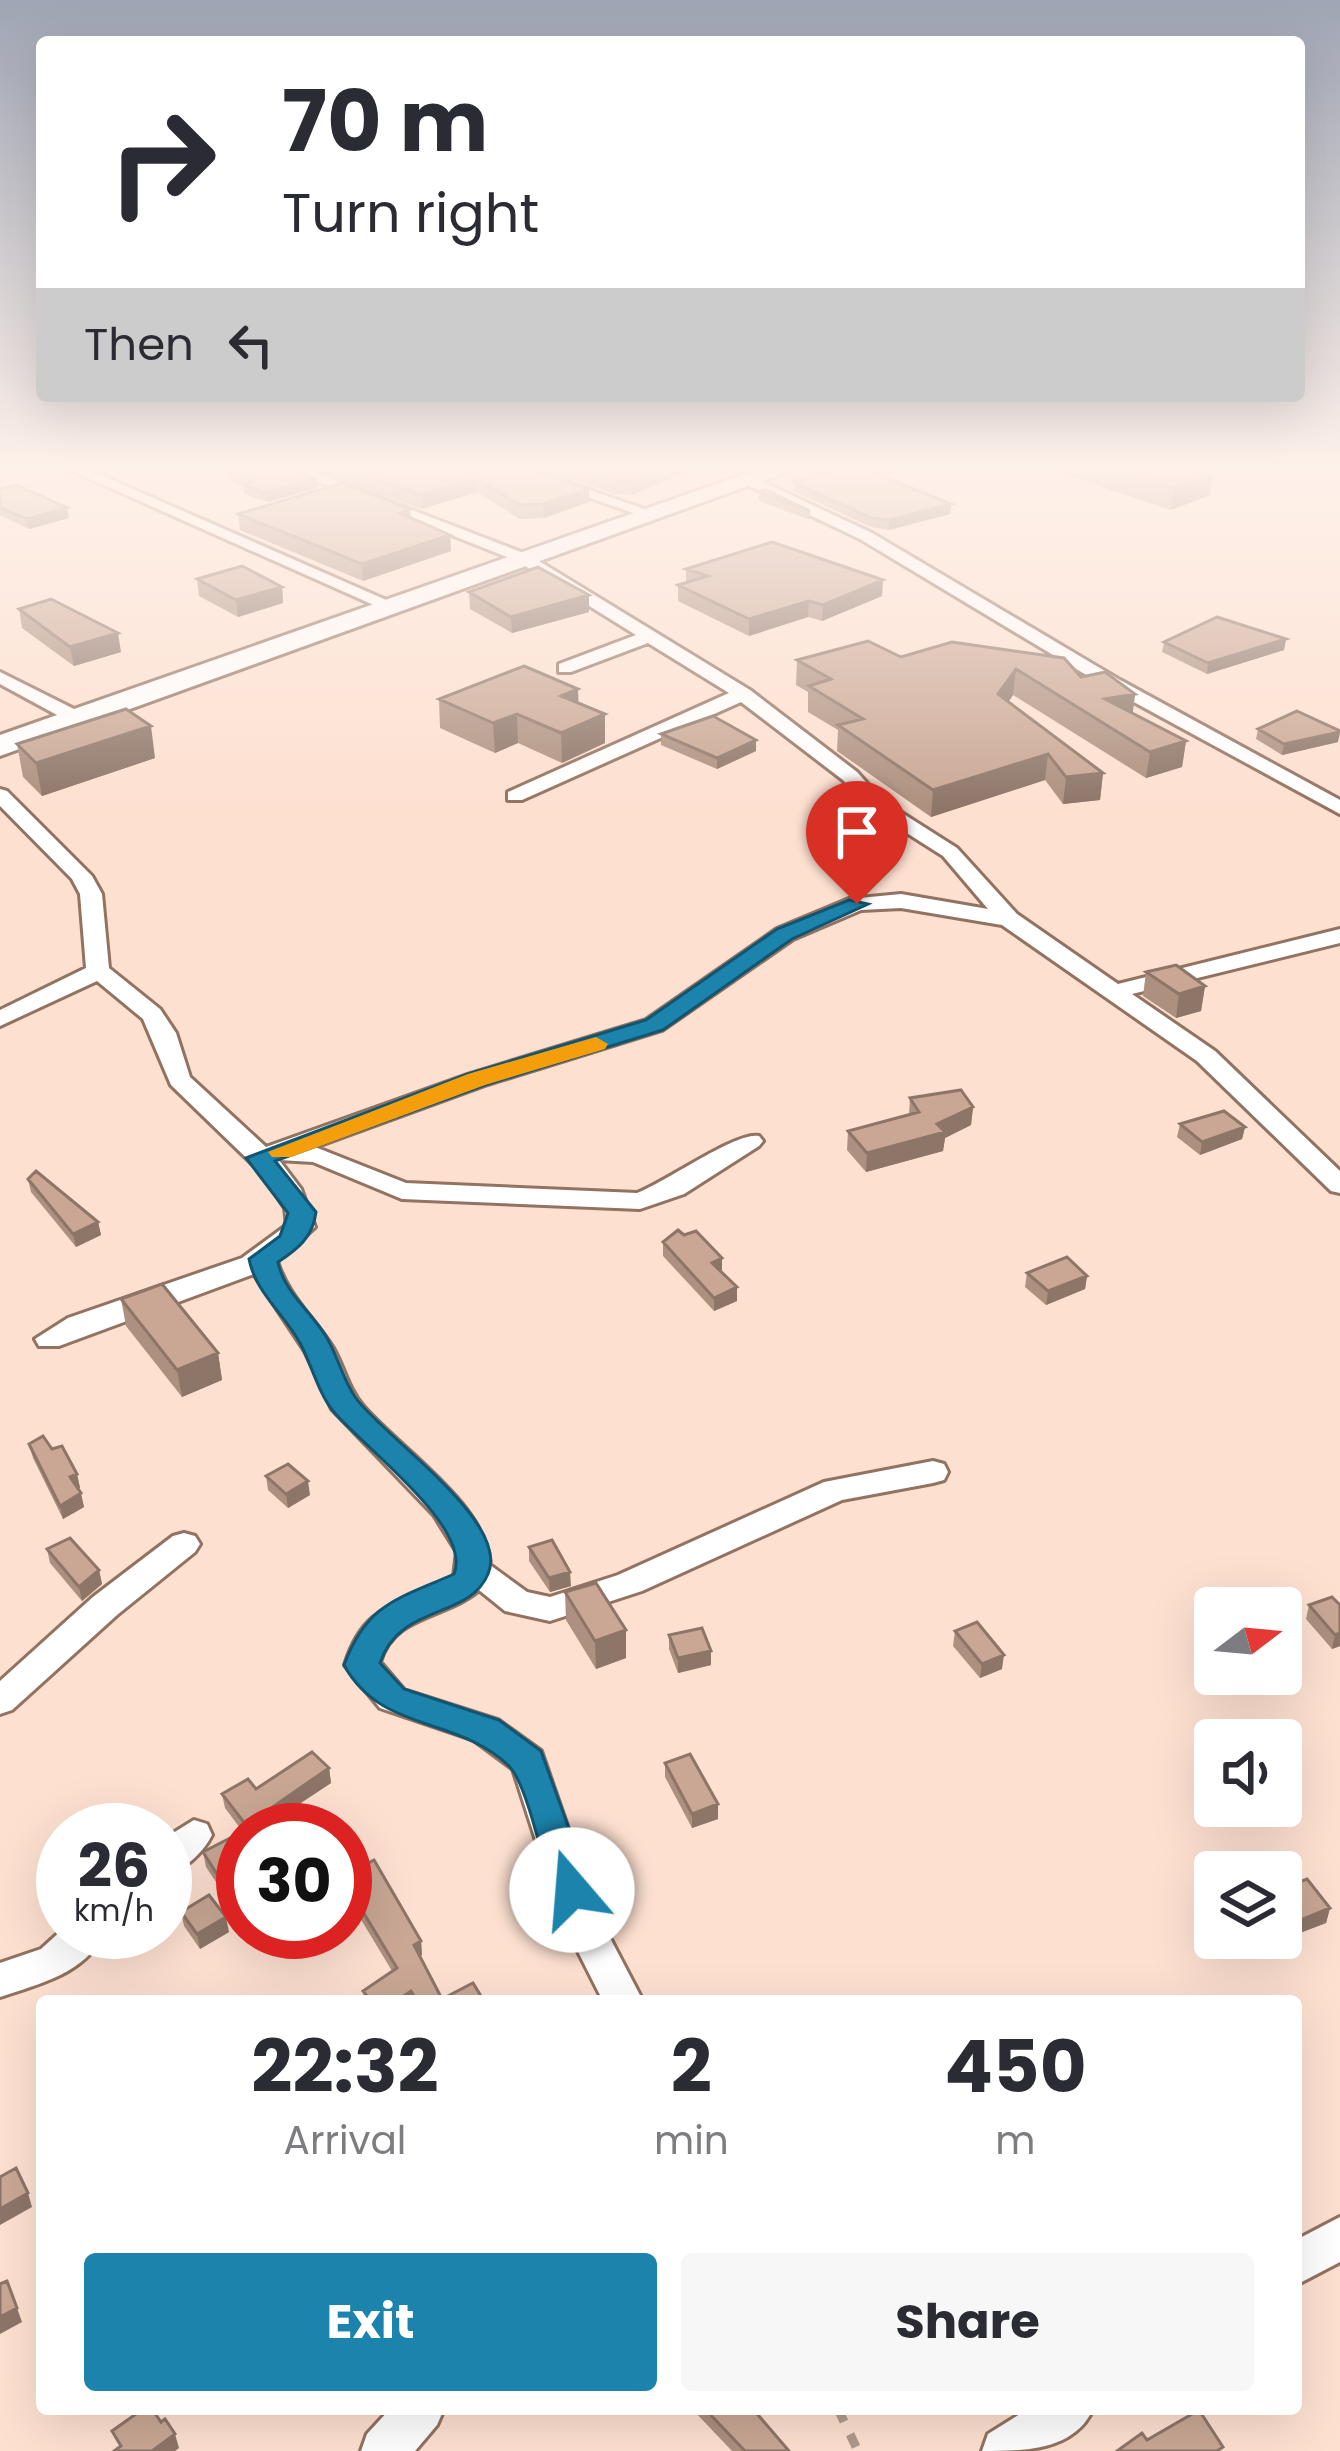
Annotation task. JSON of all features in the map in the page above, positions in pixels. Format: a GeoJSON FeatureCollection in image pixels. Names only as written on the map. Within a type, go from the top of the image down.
{"type":"FeatureCollection","features":[{"type":"Feature","properties":{"kind":"main road"},"geometry":{"type":"LineString","coordinates":[[0,746],[461,580]]}},
{"type":"Feature","properties":{"kind":"street"},"geometry":{"type":"LineString","coordinates":[[335,580],[391,606]]}},
{"type":"Feature","properties":{"kind":"street"},"geometry":{"type":"LineString","coordinates":[[560,580],[743,694],[850,776],[876,805],[950,852],[1009,919],[1206,1057],[1340,1185]]}},
{"type":"Feature","properties":{"kind":"street"},"geometry":{"type":"LineString","coordinates":[[940,580],[1114,684],[1340,808]]}},
{"type":"Feature","properties":{"kind":"street"},"geometry":{"type":"LineString","coordinates":[[565,668],[651,635]]}},
{"type":"Feature","properties":{"kind":"street"},"geometry":{"type":"LineString","coordinates":[[0,677],[77,718]]}},
{"type":"Feature","properties":{"kind":"street"},"geometry":{"type":"LineString","coordinates":[[515,796],[743,694]]}},
{"type":"Feature","properties":{"kind":"street"},"geometry":{"type":"LineString","coordinates":[[0,795],[81,876],[91,894],[98,971],[156,1020],[180,1080],[273,1154],[302,1212],[301,1227],[290,1242],[263,1259],[102,1312],[49,1340]]}},
{"type":"Feature","properties":{"kind":"street"},"geometry":{"type":"LineString","coordinates":[[273,1154],[476,1080],[654,1025],[784,934],[857,904],[901,901],[1009,919]]}},
{"type":"Feature","properties":{"kind":"street"},"geometry":{"type":"LineString","coordinates":[[1113,992],[1340,936]]}},
{"type":"Feature","properties":{"kind":"street"},"geometry":{"type":"LineString","coordinates":[[0,1019],[98,971]]}},
{"type":"Feature","properties":{"kind":"street"},"geometry":{"type":"LineString","coordinates":[[273,1154],[320,1155],[402,1191],[640,1201],[675,1188],[750,1141]]}},
{"type":"Feature","properties":{"kind":"street"},"geometry":{"type":"LineString","coordinates":[[263,1259],[267,1280],[313,1338],[343,1402],[455,1516],[474,1552],[474,1570],[466,1582],[391,1617],[373,1632],[362,1665],[392,1699],[486,1730],[528,1761],[580,1918],[620,1995]]}},
{"type":"Feature","properties":{"kind":"street"},"geometry":{"type":"LineString","coordinates":[[474,1570],[517,1602],[550,1609],[630,1583],[835,1490],[933,1472]]}},
{"type":"Feature","properties":{"kind":"street"},"geometry":{"type":"LineString","coordinates":[[0,1701],[105,1606],[184,1544]]}},
{"type":"Feature","properties":{"kind":"street"},"geometry":{"type":"LineString","coordinates":[[0,1980],[57,1959]]}},
{"type":"Feature","properties":{"kind":"street"},"geometry":{"type":"LineString","coordinates":[[1302,2260],[1340,2238]]}},
{"type":"Feature","properties":{"kind":"street"},"geometry":{"type":"LineString","coordinates":[[384,2451],[416,2415]]}},
{"type":"Feature","properties":{"kind":"street"},"geometry":{"type":"LineString","coordinates":[[1005,2451],[1061,2415]]}},
{"type":"Feature","properties":{"kind":"path"},"geometry":{"type":"LineString","coordinates":[[841,2415],[858,2451]]}},
{"type":"Feature","properties":{"kind":"building"},"geometry":{"type":"Polygon","coordinates":[[[200,580],[269,580],[282,587],[236,600],[200,580]]]}},
{"type":"Feature","properties":{"kind":"building"},"geometry":{"type":"Polygon","coordinates":[[[501,580],[562,580],[589,595],[511,617],[469,592],[501,580]]]}},
{"type":"Feature","properties":{"kind":"building"},"geometry":{"type":"Polygon","coordinates":[[[693,580],[882,580],[823,605],[809,601],[749,619],[678,585],[693,580]]]}},
{"type":"Feature","properties":{"kind":"building"},"geometry":{"type":"Polygon","coordinates":[[[51,599],[118,633],[70,647],[19,609],[51,599]]]}},
{"type":"Feature","properties":{"kind":"building"},"geometry":{"type":"Polygon","coordinates":[[[1217,617],[1286,639],[1208,663],[1164,642],[1217,617]]]}},
{"type":"Feature","properties":{"kind":"building"},"geometry":{"type":"Polygon","coordinates":[[[868,641],[901,657],[952,642],[1064,658],[1081,677],[1105,672],[1135,694],[1105,699],[1186,741],[1150,752],[1016,669],[998,694],[1103,773],[1066,777],[1048,754],[933,790],[838,725],[863,719],[809,686],[831,679],[797,660],[868,641]]]}},
{"type":"Feature","properties":{"kind":"building"},"geometry":{"type":"Polygon","coordinates":[[[524,666],[578,689],[561,696],[605,714],[561,733],[517,714],[493,723],[439,699],[524,666]]]}},
{"type":"Feature","properties":{"kind":"building"},"geometry":{"type":"Polygon","coordinates":[[[126,709],[151,726],[36,763],[17,744],[126,709]]]}},
{"type":"Feature","properties":{"kind":"building"},"geometry":{"type":"Polygon","coordinates":[[[1297,711],[1340,732],[1284,744],[1258,729],[1297,711]]]}},
{"type":"Feature","properties":{"kind":"building"},"geometry":{"type":"Polygon","coordinates":[[[713,716],[756,740],[717,758],[661,734],[713,716]]]}},
{"type":"Feature","properties":{"kind":"building"},"geometry":{"type":"Polygon","coordinates":[[[1176,965],[1205,986],[1179,994],[1146,972],[1176,965]]]}},
{"type":"Feature","properties":{"kind":"building"},"geometry":{"type":"Polygon","coordinates":[[[961,1090],[973,1107],[937,1124],[945,1132],[867,1153],[848,1131],[919,1112],[910,1098],[961,1090]]]}},
{"type":"Feature","properties":{"kind":"building"},"geometry":{"type":"Polygon","coordinates":[[[1224,1111],[1245,1127],[1202,1142],[1180,1124],[1224,1111]]]}},
{"type":"Feature","properties":{"kind":"building"},"geometry":{"type":"Polygon","coordinates":[[[36,1171],[98,1222],[73,1234],[28,1179],[36,1171]]]}},
{"type":"Feature","properties":{"kind":"building"},"geometry":{"type":"Polygon","coordinates":[[[678,1230],[684,1235],[696,1231],[722,1258],[712,1263],[737,1287],[714,1298],[663,1242],[678,1230]]]}},
{"type":"Feature","properties":{"kind":"building"},"geometry":{"type":"Polygon","coordinates":[[[1067,1257],[1087,1276],[1048,1291],[1027,1273],[1067,1257]]]}},
{"type":"Feature","properties":{"kind":"building"},"geometry":{"type":"Polygon","coordinates":[[[162,1284],[218,1353],[177,1370],[121,1299],[162,1284]]]}},
{"type":"Feature","properties":{"kind":"building"},"geometry":{"type":"Polygon","coordinates":[[[43,1436],[52,1449],[62,1446],[77,1474],[70,1477],[81,1493],[60,1506],[29,1444],[43,1436]]]}},
{"type":"Feature","properties":{"kind":"building"},"geometry":{"type":"Polygon","coordinates":[[[288,1464],[308,1481],[286,1494],[266,1476],[288,1464]]]}},
{"type":"Feature","properties":{"kind":"building"},"geometry":{"type":"Polygon","coordinates":[[[70,1538],[99,1570],[79,1587],[47,1549],[70,1538]]]}},
{"type":"Feature","properties":{"kind":"building"},"geometry":{"type":"Polygon","coordinates":[[[552,1540],[570,1572],[549,1578],[529,1547],[552,1540]]]}},
{"type":"Feature","properties":{"kind":"building"},"geometry":{"type":"Polygon","coordinates":[[[596,1583],[626,1630],[595,1641],[565,1592],[596,1583]]]}},
{"type":"Feature","properties":{"kind":"building"},"geometry":{"type":"Polygon","coordinates":[[[1332,1597],[1340,1605],[1340,1633],[1335,1635],[1309,1605],[1332,1597]]]}},
{"type":"Feature","properties":{"kind":"building"},"geometry":{"type":"Polygon","coordinates":[[[977,1622],[1004,1655],[982,1664],[955,1631],[977,1622]]]}},
{"type":"Feature","properties":{"kind":"building"},"geometry":{"type":"Polygon","coordinates":[[[702,1628],[711,1651],[678,1658],[669,1635],[702,1628]]]}},
{"type":"Feature","properties":{"kind":"building"},"geometry":{"type":"Polygon","coordinates":[[[312,1752],[329,1768],[278,1803],[229,1803],[222,1794],[248,1779],[256,1789],[312,1752]]]}},
{"type":"Feature","properties":{"kind":"building"},"geometry":{"type":"Polygon","coordinates":[[[690,1754],[718,1804],[692,1814],[665,1763],[690,1754]]]}},
{"type":"Feature","properties":{"kind":"building"},"geometry":{"type":"Polygon","coordinates":[[[216,1845],[216,1872],[203,1852],[216,1845]]]}},
{"type":"Feature","properties":{"kind":"building"},"geometry":{"type":"Polygon","coordinates":[[[374,1860],[421,1941],[414,1945],[440,1995],[413,1995],[411,1991],[366,1995],[363,1991],[397,1968],[372,1927],[374,1860]]]}},
{"type":"Feature","properties":{"kind":"building"},"geometry":{"type":"Polygon","coordinates":[[[1307,1879],[1330,1908],[1302,1920],[1302,1881],[1307,1879]]]}},
{"type":"Feature","properties":{"kind":"building"},"geometry":{"type":"Polygon","coordinates":[[[209,1895],[216,1904],[216,1923],[197,1934],[192,1927],[192,1905],[209,1895]]]}},
{"type":"Feature","properties":{"kind":"building"},"geometry":{"type":"Polygon","coordinates":[[[473,1983],[480,1995],[450,1995],[473,1983]]]}},
{"type":"Feature","properties":{"kind":"building"},"geometry":{"type":"Polygon","coordinates":[[[16,2168],[28,2193],[0,2209],[0,2177],[16,2168]]]}},
{"type":"Feature","properties":{"kind":"building"},"geometry":{"type":"Polygon","coordinates":[[[7,2281],[17,2308],[0,2317],[0,2284],[7,2281]]]}},
{"type":"Feature","properties":{"kind":"building"},"geometry":{"type":"Polygon","coordinates":[[[135,2415],[156,2415],[175,2434],[152,2451],[114,2451],[121,2446],[112,2431],[135,2415]]]}},
{"type":"Feature","properties":{"kind":"building"},"geometry":{"type":"Polygon","coordinates":[[[711,2415],[758,2415],[789,2451],[745,2451],[711,2415]]]}},
{"type":"Feature","properties":{"kind":"building"},"geometry":{"type":"Polygon","coordinates":[[[1190,2415],[1202,2415],[1223,2447],[1217,2451],[1117,2451],[1142,2433],[1147,2440],[1190,2415]]]}},
{"type":"Feature","properties":{"kind":"slow traffic"},"geometry":{"type":"LineString","coordinates":[[281,1152],[476,1080],[596,1044]]}},
{"type":"Feature","properties":{"kind":"route"},"geometry":{"type":"LineString","coordinates":[[572,1890],[528,1761],[486,1730],[392,1699],[362,1665],[373,1632],[391,1617],[466,1582],[474,1570],[474,1552],[455,1516],[343,1402],[313,1338],[267,1280],[263,1259],[290,1242],[301,1227],[302,1212],[280,1178],[259,1158],[476,1080],[654,1025],[784,934],[857,904]]}}]}
